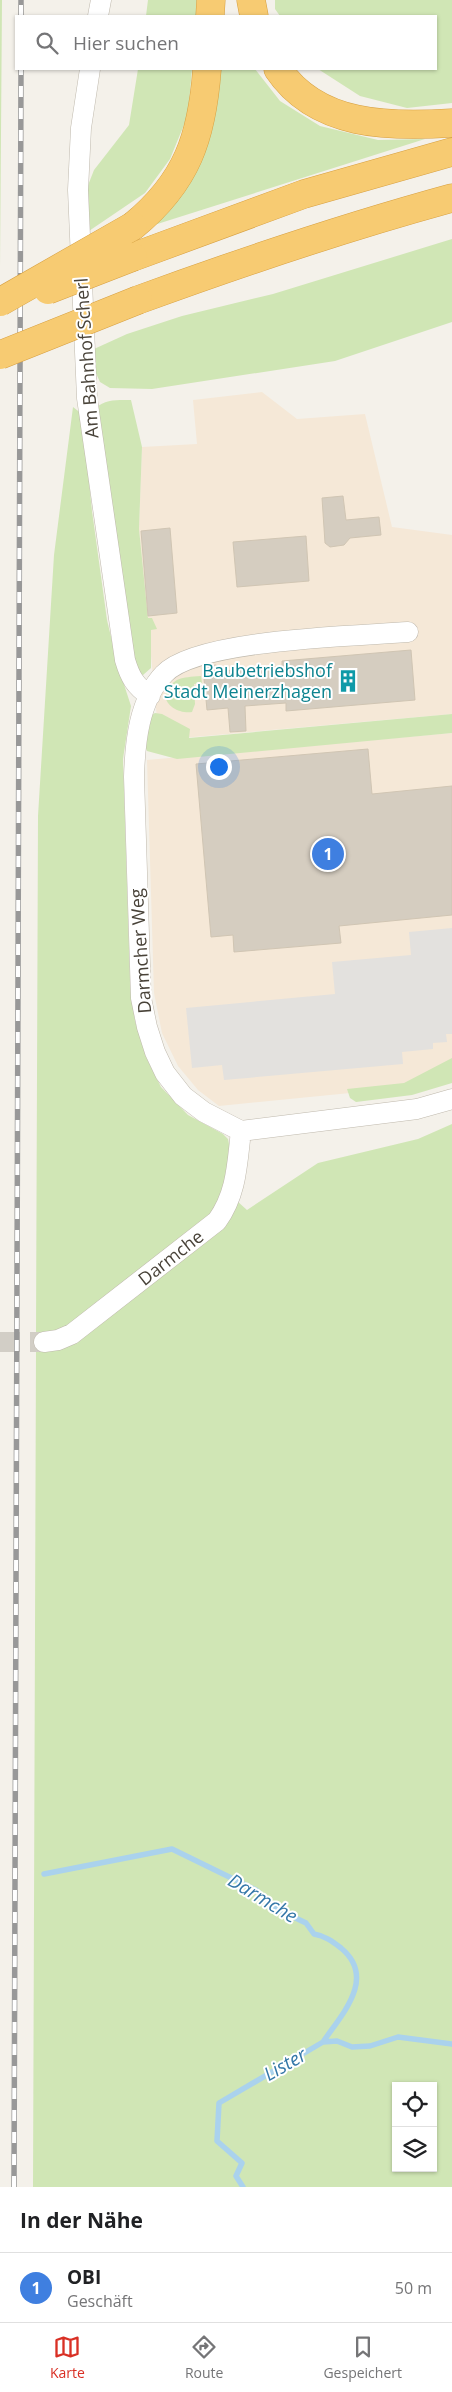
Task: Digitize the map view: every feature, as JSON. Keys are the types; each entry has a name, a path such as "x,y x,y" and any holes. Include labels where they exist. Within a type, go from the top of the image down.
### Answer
{"highway":[{"path":"210,15 212,0"},
{"path":"251,0 254,15"},
{"path":"0,302 133,226 162,199 177,179 190,154 200,127 206,70"},
{"path":"279,70 296,89 315,103 336,114 358,120 403,126 452,124"},
{"path":"0,309 133,257 304,194 452,152"},
{"path":"0,355 138,300 246,260 346,227 452,198"}],"street":[{"path":"98,15 101,0"},
{"name":"Am Bahnhof Scherl","path":"90,70 81,128 78,190 87,398 125,660 130,676 137,687 150,696"},
{"name":"Darmcher Weg","path":"241,1131 204,1112 183,1096 165,1073 154,1052 147,1027 139,970 134,777 135,746 139,724 150,696 166,672 203,654 232,647 408,632"},
{"path":"241,1131 417,1109 452,1099"},
{"name":"Darmche","path":"44,1342 58,1340 72,1334 217,1221 228,1205 235,1182 241,1131"}],"shaded area":[{"name":"Baubetriebshof Stadt Meinerzhagen","path":"262,392 297,419 365,414 392,527 452,535 452,714 159,740 139,529 142,447 197,444 193,400"},
{"path":"452,733 452,1071 421,1086 219,1106 198,1090 178,1066 162,1033 154,993 147,760"},
{"path":"452,928 452,1034 446,1034 447,1042 433,1043 433,1049 402,1052 403,1064 224,1080 222,1065 192,1068 186,1008 335,994 332,962 411,955 409,932"}],"green space":[{"path":"0,0 2,0 0,268"},
{"path":"148,0 197,0 196,15 146,15"},
{"path":"275,0 452,0 452,103 407,108 360,96 320,70 437,70 437,15 279,15 275,9"},
{"path":"138,70 192,70 188,115 170,159 145,193 86,233 85,193 94,170 129,125"},
{"path":"220,70 256,70 280,101 320,126 378,140 425,139 151,226 172,206 193,177 211,134 217,103"},
{"path":"452,239 452,322 335,361 152,389 110,388 100,382 94,369 94,349 127,334 182,316 273,294"},
{"path":"131,400 142,447 139,529 148,618 152,618 157,629 151,630 151,668 143,675 134,672 96,408 108,402"},
{"path":"73,407 82,414 92,511 107,620 118,666 131,706 123,759 130,980 135,1021 146,1057 161,1087 188,1115 223,1134 228,1139 230,1149 228,1182 211,1218 70,1328 36,1334 38,816 54,555"},
{"path":"201,676 202,683 194,684 195,704 192,712 179,711 168,703 165,695 175,681"},
{"path":"155,713 162,714 190,729 189,738 452,714 452,733 177,759 147,751 145,746 150,716"},
{"path":"452,1058 452,1083 412,1095 356,1102 350,1098 347,1089 404,1083"},
{"path":"452,1124 452,2187 33,2187 36,1350 63,1348 237,1201 247,1210 318,1163 418,1139"}],"building":[{"path":"343,496 346,520 379,517 381,535 350,538 344,545 330,547 325,543 322,498"},
{"path":"170,528 177,613 148,616 141,531"},
{"path":"306,536 309,581 237,587 233,542"},
{"name":"Baubetriebshof Stadt Meinerzhagen","path":"411,650 415,700 286,711 286,703 245,706 246,731 230,732 228,708 207,710 203,668 208,666 216,665 223,671 282,666 282,661"},
{"path":"368,749 372,794 452,786 452,915 339,926 341,943 234,952 233,935 211,937 196,764"}],"waterway":[{"name":"Darmche","path":"44,1874 172,1849 256,1890 277,1909 306,1923 314,1934 325,1937 335,1943 351,1960 356,1971 356,1984 353,1996 347,2008 323,2042"},
{"name":"Lister","path":"243,2187 236,2176 242,2163 217,2141 219,2103 323,2042 337,2041 352,2047 370,2046 398,2037 452,2044"}],"tunnel":[{"path":"0,1342 44,1342"}],"railway":[{"path":"21,0 21,15"},
{"path":"14,2187 21,70"}],"place":[{"name":"Baubetriebshof Stadt Meinerzhagen","path":"348,681"},
{"name":"OBI","path":"328,854"}]}
